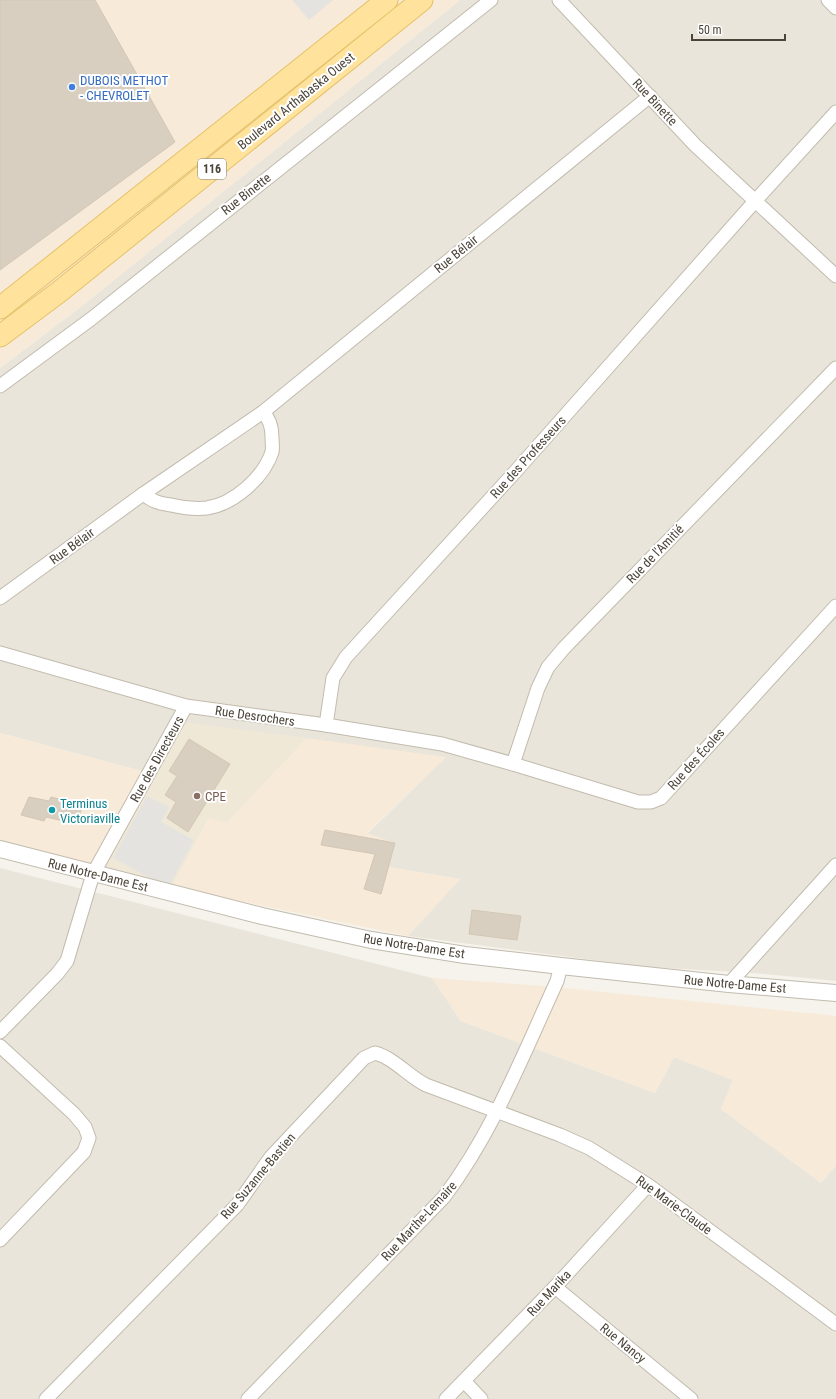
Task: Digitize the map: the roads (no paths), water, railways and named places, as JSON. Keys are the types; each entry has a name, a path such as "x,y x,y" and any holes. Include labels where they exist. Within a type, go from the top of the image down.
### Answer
{"main road":[{"name":"Boulevard Arthabaska Ouest","path":"0,308 387,0"},
{"name":"Boulevard Arthabaska Ouest","path":"0,336 65,287 422,0"}],"street":[{"name":"Rue Binette","path":"0,386 91,318 491,0"},
{"name":"Rue Binette","path":"559,0 695,145 756,200 836,276"},
{"path":"828,0 836,8"},
{"name":"Rue Bélair","path":"0,598 143,494 262,412 650,96"},
{"name":"Rue des Professeurs","path":"326,725 333,678 346,657 515,472 836,112"},
{"name":"Rue de l'Amitié","path":"513,764 538,688 548,667 564,648 836,368"},
{"path":"143,494 153,501 183,508 208,508 226,502 242,492 257,478 267,464 272,450 272,430 268,417 262,412"},
{"name":"Rue des Écoles","path":"513,764 638,802 651,802 661,798 836,606"},
{"name":"Rue Desrochers","path":"0,653 186,706 326,725 442,744 513,764"},
{"name":"Rue des Directeurs","path":"0,1032 57,974 66,961 93,874 186,706"},
{"name":"Rue Notre-Dame Est","path":"0,849 262,916 355,936 465,955 729,984 836,993"},
{"path":"729,984 836,865"},
{"name":"Rue Marthe-Lemaire","path":"248,1399 444,1198 457,1180 498,1112 557,981 561,966"},
{"path":"0,1046 74,1114 85,1127 89,1138 84,1152 0,1240"},
{"name":"Rue Suzanne-Bastien","path":"46,1399 237,1205 250,1188 260,1170 271,1157 364,1058 375,1053 385,1056 414,1079 426,1085 498,1112"},
{"name":"Rue Marie-Claude","path":"498,1112 560,1135 589,1148 648,1185 836,1324"},
{"name":"Rue Marika","path":"446,1399 555,1287 648,1185"},
{"name":"Rue Nancy","path":"555,1287 691,1399"},
{"path":"464,1381 481,1399"}],"place":[{"name":"DUBOIS METHOT - CHEVROLET","path":"72,87"},
{"name":"CPE","path":"197,796"},
{"name":"Terminus Victoriaville","path":"52,810"}]}
